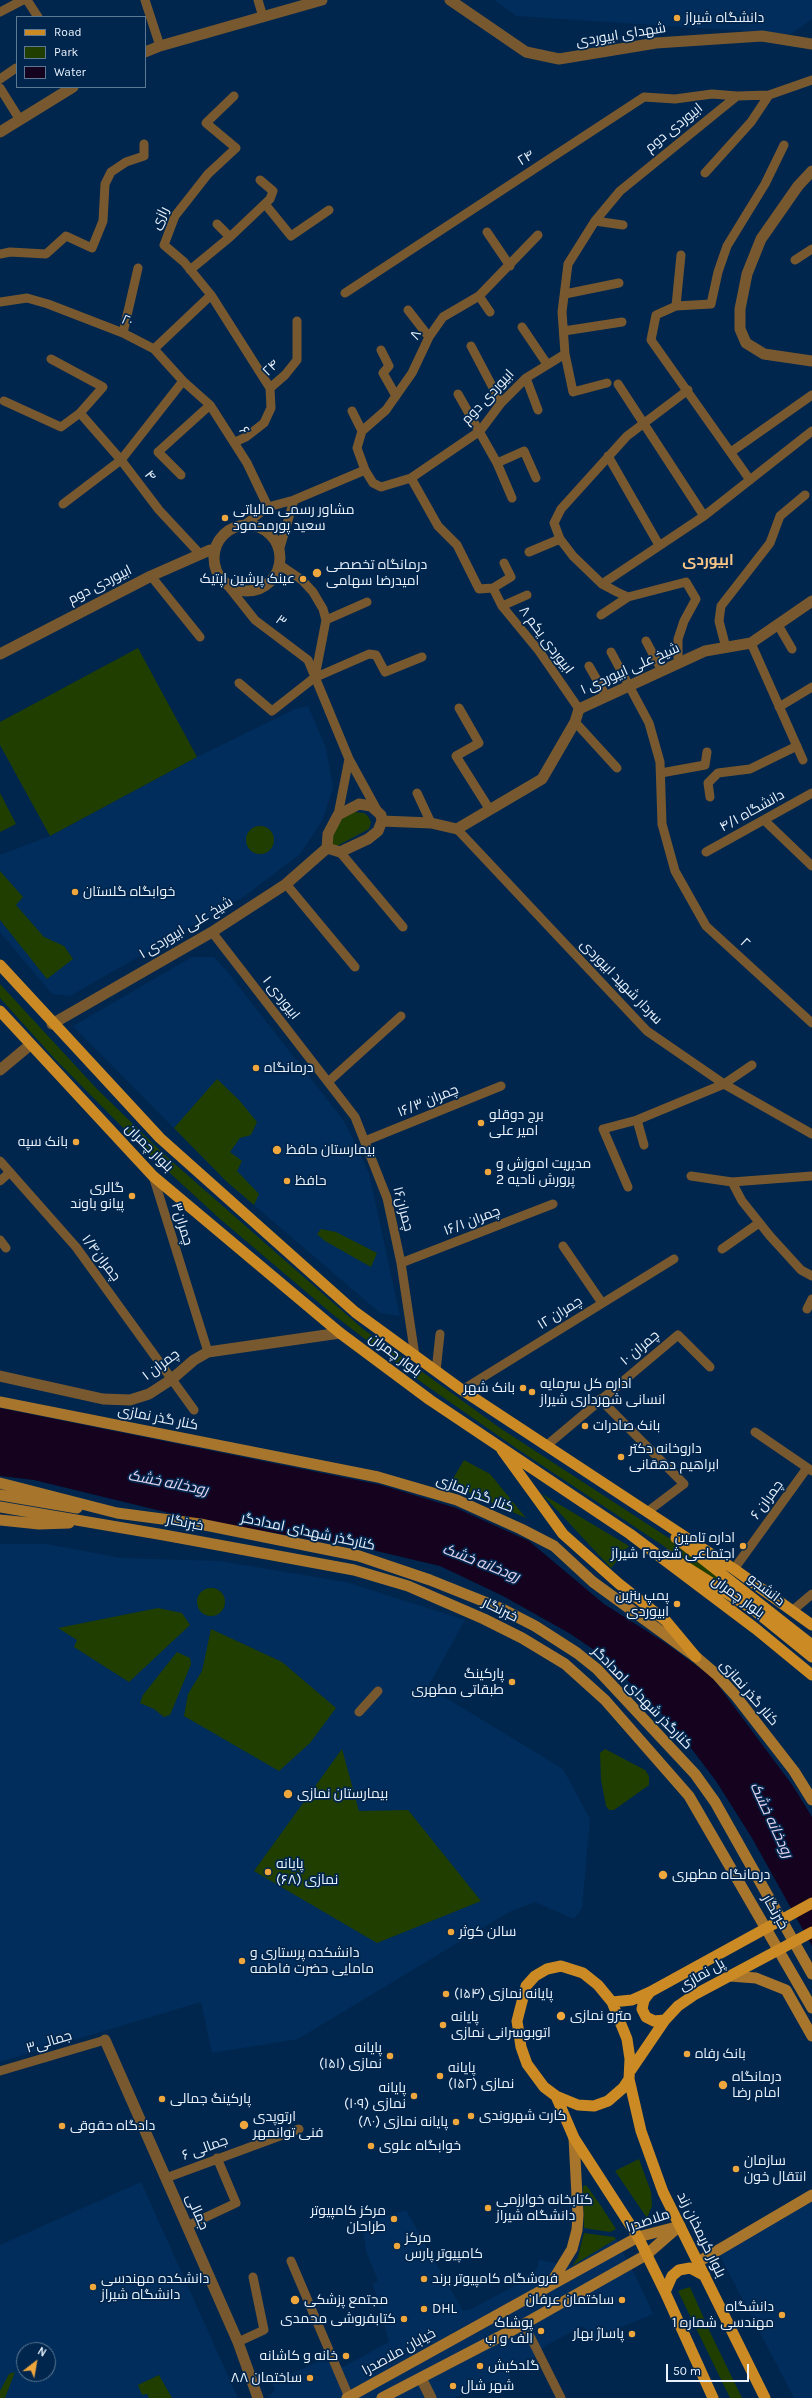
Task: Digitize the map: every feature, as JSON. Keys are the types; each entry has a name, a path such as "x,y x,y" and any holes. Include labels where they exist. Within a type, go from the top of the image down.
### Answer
{"main road":[{"name":"بلوار چمران","path":"0,965 52,1024 160,1138 355,1312 462,1390 734,1569 812,1625"},
{"name":"بلوار چمران","path":"0,1011 153,1176 340,1333 430,1400 497,1443 630,1534 756,1629 812,1675"},
{"name":"کنار گذر نمازی","path":"0,1402 378,1477 457,1500 521,1529 554,1546 593,1582 696,1657 734,1695 794,1771 812,1800"},
{"path":"497,1443 563,1534 618,1583 666,1621 696,1657"},
{"name":"کنارگذر شهدای امدادگر","path":"0,1483 117,1513 200,1524 359,1556 430,1580 500,1608 535,1626 577,1653 603,1675 695,1774 715,1802 812,1974"},
{"path":"0,1495 117,1513"},
{"name":"خبرنگار","path":"0,1507 354,1570 408,1586 484,1619 522,1638 566,1664 605,1700 689,1796 812,2008"},
{"name":"دانشجو","path":"647,1512 697,1557 812,1645"},
{"path":"0,1520 39,1524 91,1522"},
{"name":"دانشجو","path":"630,1534 696,1572 754,1610 812,1657"},
{"name":"پل نمازی","path":"612,2002 632,2000 692,1972 757,1933 812,1903"},
{"name":"پل نمازی","path":"630,2075 665,2020 694,1995 812,1932"},
{"path":"561,1966 583,1972 598,1985 612,2002 627,2039 630,2075 623,2088 608,2101 594,2106 578,2105 556,2096 534,2076 521,2047 517,2021 526,1986 534,1976 547,1969 561,1966"},
{"path":"730,1976 756,1978 786,1990 812,2036"},
{"path":"650,1992 644,2000 642,2009 646,2017 654,2021 665,2020"},
{"name":"بلوار کریمخان زند","path":"630,2075 641,2131 663,2192 765,2398"},
{"path":"556,2096 574,2138 638,2238 666,2292 713,2398"},
{"path":"549,2288 569,2256 577,2230 578,2215 574,2138"},
{"path":"698,2262 812,2196"},
{"name":"ملاصدرا","path":"549,2288 638,2238 680,2226"},
{"name":"ملاصدرا","path":"524,2324 646,2255 680,2226"},
{"path":"666,2292 672,2276 679,2270 690,2268 705,2276"},
{"name":"خیابان ملاصدرا","path":"348,2398 549,2288"},
{"path":"382,2398 524,2324"}],"street":[{"path":"0,12 23,0"},
{"path":"27,0 37,16"},
{"path":"145,0 160,46"},
{"path":"258,0 263,17"},
{"path":"146,52 160,46 322,0"},
{"name":"شهدای ابیوردی","path":"450,0 526,52 559,59 656,43 754,36 812,44"},
{"path":"0,79 16,68"},
{"path":"737,96 769,94 812,80"},
{"path":"0,88 20,120"},
{"path":"0,132 71,88"},
{"name":"۲۴","path":"345,292 644,97 675,98 712,94 737,96"},
{"path":"705,173 751,122 769,94"},
{"name":"رازی","path":"234,96 206,123 236,148 208,174 175,216 164,245 190,270 211,296 270,388"},
{"name":"ابیوردی دوم","path":"365,470 373,483 380,487 411,478 480,431 501,403 526,378 564,354 562,312 568,264 594,221 620,191 737,96"},
{"path":"0,254 10,252 46,254 66,236 92,248 103,221 105,184 111,172 126,162 144,156 144,144"},
{"path":"750,480 688,390 651,340 656,315 676,306 712,304 718,272 727,246 765,184 784,145"},
{"path":"812,171 798,186 761,239 747,274 740,309 740,329 746,343 764,354 812,361"},
{"path":"190,270 230,237 270,199 273,191 260,180"},
{"path":"265,204 291,236 329,210"},
{"path":"594,221 624,225"},
{"path":"217,224 230,237"},
{"path":"487,232 510,266"},
{"name":"۸","path":"362,431 386,410 396,396 412,373 429,337 443,317 479,296 510,266 538,235"},
{"path":"795,260 812,249"},
{"path":"676,306 681,255"},
{"path":"123,333 138,268"},
{"path":"565,294 619,283"},
{"path":"154,349 211,296"},
{"path":"479,296 490,312"},
{"name":"۲۰","path":"0,302 27,298 48,304 123,333 154,349 183,381"},
{"path":"408,310 429,337"},
{"name":"۲۴","path":"235,442 246,437 264,423 271,408 270,388 285,375 297,360 297,321"},
{"path":"564,331 622,322"},
{"path":"522,327 547,364"},
{"path":"471,346 501,403"},
{"path":"381,350 389,366 383,373 396,396"},
{"path":"564,354 573,392 607,383"},
{"path":"4,401 61,427 80,413 103,387 51,359"},
{"path":"526,378 538,410"},
{"path":"63,504 120,460 183,381"},
{"name":"۶","path":"183,381 210,405 235,442 268,507"},
{"path":"618,384 704,516"},
{"path":"628,597 602,584 586,571 560,539 554,523 561,509 608,456 643,422 688,390"},
{"path":"458,394 497,463 512,498"},
{"path":"731,452 812,395"},
{"path":"181,475 158,452 210,405"},
{"path":"244,525 266,531 277,543 280,565 274,578 263,588 242,591 228,586 215,569 208,551 226,532 244,525 268,507 294,500 365,470 357,448 362,431 352,411"},
{"name":"۴","path":"80,413 120,460 159,510 208,551"},
{"path":"602,584 704,516 812,431"},
{"path":"497,463 524,451 536,478"},
{"path":"608,456 659,545"},
{"path":"411,478 438,526 457,545 479,589 493,588 510,577 504,563"},
{"path":"726,648 718,621 721,606 770,543 780,516 805,495"},
{"path":"279,551 294,500"},
{"path":"529,552 560,539"},
{"name":"ابیوردی دوم","path":"0,654 151,576 208,551"},
{"path":"280,565 302,580 314,592 326,620 314,678"},
{"path":"151,576 200,637"},
{"path":"601,615 628,597 686,582 696,599 684,621 678,639 678,664"},
{"name":"۳","path":"228,586 255,620 308,660 314,678 349,759 377,810"},
{"name":"۸ ابیوردی یکم","path":"493,588 502,606 543,648 579,709"},
{"path":"502,606 527,595"},
{"name":"شیخ علی ابیوردی ۱","path":"457,829 542,779 575,722 579,709 705,651 751,643 812,601"},
{"path":"326,620 367,602"},
{"path":"778,625 792,649"},
{"path":"646,641 662,671"},
{"path":"751,643 803,760"},
{"name":"۲","path":"611,652 649,723 660,762 662,824 675,871 706,926 812,1023"},
{"path":"239,683 272,711 314,678 369,654 376,655 385,672 422,657"},
{"path":"589,666 606,696"},
{"path":"779,707 812,687"},
{"path":"458,708 479,743 456,756 490,810"},
{"path":"575,722 616,768"},
{"path":"710,798 708,784 718,773 750,769 797,746"},
{"path":"660,774 705,766 707,752"},
{"path":"349,759 338,815 328,834 328,848 340,852 403,927"},
{"path":"417,793 431,824"},
{"name":"۴/۱ دانشگاه","path":"706,852 812,793"},
{"path":"338,815 359,804 377,810 382,821 378,831 368,839 340,852"},
{"path":"764,820 812,866"},
{"path":"382,821 431,824 457,829"},
{"name":"سردار شهید ابیوردی","path":"457,829 647,1031 724,1084 812,1134"},
{"name":"شیخ علی ابیوردی ۱","path":"52,1024 212,932 286,884 328,848"},
{"path":"286,884 355,967"},
{"name":"۱ ابیوردی","path":"212,932 328,1082"},
{"path":"328,1082 401,1016"},
{"path":"0,1070 30,1045"},
{"path":"628,1187 603,1129 637,1120 724,1084 752,1065"},
{"name":"چمران۱۶","path":"328,1082 354,1117 387,1198 402,1263 415,1356"},
{"name":"۱۶/۳ چمران","path":"365,1141 501,1086"},
{"path":"637,1120 644,1145"},
{"name":"چمران۱/۴","path":"0,1161 76,1247 194,1410"},
{"path":"0,1181 10,1172"},
{"name":"چمران۳","path":"153,1176 208,1352"},
{"path":"691,1176 732,1182 812,1176"},
{"path":"732,1182 742,1201 759,1223 801,1270 812,1276"},
{"name":"۱۶/۱ چمران","path":"402,1263 554,1204"},
{"path":"722,1250 759,1223"},
{"path":"563,1246 602,1303"},
{"name":"۱۲ چمران","path":"462,1390 674,1259"},
{"path":"806,1309 812,1299"},
{"name":"چمران ۱","path":"0,1376 103,1398 130,1400 149,1394 172,1379 194,1360 208,1352 340,1333"},
{"path":"436,1371 440,1334"},
{"name":"۱۰ چمران","path":"546,1446 678,1334 710,1367"},
{"path":"600,1399 684,1484 647,1512"},
{"path":"755,1432 810,1469"},
{"name":"۶ چمران","path":"734,1569 810,1469"},
{"path":"792,1611 812,1594"},
{"path":"359,1712 378,1691"},
{"name":"جمالی۳","path":"0,2071 105,2040"},
{"name":"جمالی","path":"105,2040 238,2342 258,2398"},
{"name":"۶ جمالی","path":"166,2178 298,2129"},
{"path":"187,2226 236,2203 217,2158"},
{"path":"291,2260 348,2398"},
{"path":"238,2342 264,2330 253,2277"},
{"path":"524,2324 561,2398"},
{"path":"421,2378 431,2398"}],"shaded area":[{"name":"دانشگاه شیراز","path":"494,0 812,0 812,19 791,34 516,16"},
{"path":"308,706 326,748 333,788 322,821 300,854 245,896 70,996 52,994 0,932 0,855 50,836 197,757 295,709"},
{"name":"بیمارستان حافظ","path":"192,957 214,957 226,970 344,1121 369,1173 400,1316 380,1313 227,1182 73,1026"},
{"name":"بیمارستان نمازی","path":"0,1544 47,1544 121,1558 220,1561 346,1582 465,1620 428,1687 563,1769 590,1819 582,1908 574,1919 535,1902 509,1912 298,2039 212,2053 201,2002 0,2062"},
{"name":"دانشکده مهندسی دانشگاه شیراز","path":"141,2182 238,2398 0,2398 0,2245"},
{"name":"دانشگاه مهندسی شماره 1","path":"812,2202 812,2398 794,2398 719,2254"},
{"path":"406,2210 463,2311 471,2309 522,2282 521,2279 537,2269 539,2260 572,2266 616,2239 653,2314 592,2340 584,2327 581,2327 545,2346 534,2357 507,2370 513,2382 499,2388 494,2380 454,2398 267,2398 275,2390 272,2383 322,2360 343,2367 389,2342 373,2284 378,2281 366,2251 362,2223"}],"green space":[{"path":"138,648 197,757 50,836 0,745 0,722"},
{"path":"0,793 16,824 0,832"},
{"path":"354,812 364,813 368,816 371,822 369,829 337,846 333,846 331,842 337,825 343,818"},
{"path":"260,826 270,830 274,840 270,850 260,854 250,850 246,840 250,830"},
{"path":"0,871 23,897 16,905 44,937 64,946 73,959 47,979 0,920"},
{"path":"0,984 97,1089 168,1158 363,1329 500,1428 678,1544 745,1600 516,1448 424,1384 331,1313 220,1219 148,1153 54,1058 0,998"},
{"path":"217,1079 239,1100 257,1122 251,1135 240,1138 230,1152 242,1161 237,1171 259,1194 254,1205 227,1182 174,1128"},
{"path":"321,1229 336,1232 377,1253 371,1267 325,1241 317,1234"},
{"path":"464,1460 490,1474 526,1518 450,1484"},
{"path":"542,1494 629,1546 611,1568"},
{"path":"211,1588 221,1592 225,1602 221,1612 211,1616 201,1612 197,1602 201,1592"},
{"path":"158,1608 182,1613 190,1625 129,1682 74,1647 77,1640 58,1628"},
{"path":"211,1629 282,1662 336,1708 310,1743 279,1771 184,1716 188,1694 202,1671"},
{"path":"177,1652 190,1658 191,1664 170,1715 164,1717 154,1709 140,1703 143,1695"},
{"path":"342,1749 359,1811 408,1810 481,1901 377,1943 254,1871"},
{"path":"605,1749 645,1770 649,1776 649,1785 614,1810 609,1810 606,1806 601,1780 600,1753"},
{"path":"639,2159 651,2192 652,2206 647,2218 615,2171"},
{"path":"586,2185 616,2229 610,2232 584,2228 583,2186"},
{"path":"584,2233 614,2237 616,2239 572,2266 578,2257"},
{"path":"690,2287 742,2398 730,2398 678,2291"},
{"path":"15,2372 5,2398 0,2398 0,2391 9,2374"},
{"path":"159,2375 172,2398 149,2398 147,2394 142,2395 138,2385"}],"water":[{"name":"رودخانه خشک","path":"0,1408 381,1485 456,1508 529,1541 604,1604 667,1644 712,1677 793,1786 812,1817 812,1946 752,1838 716,1781 675,1727 603,1656 569,1633 503,1596 440,1566 368,1549 194,1519 34,1480 0,1476"}],"place":[{"name":"دانشگاه شیراز","path":"677,18"},
{"name":"مشاور رسمی مالیاتی سعید پورمحمود","path":"225,518"},
{"name":"درمانگاه تخصصی امیدرضا سهامی","path":"317,573"},
{"name":"عینک پرشین اپتیک","path":"303,579"},
{"name":"خوابگاه گلستان","path":"75,892"},
{"name":"درمانگاه","path":"256,1068"},
{"name":"برج دوقلو امیر علی","path":"481,1123"},
{"name":"بانک سپه","path":"76,1142"},
{"name":"بیمارستان حافظ","path":"277,1150"},
{"name":"مدیریت اموزش و پرورش ناحیه 2","path":"488,1172"},
{"name":"حافظ","path":"287,1181"},
{"name":"گالری پیانو باوند","path":"132,1196"},
{"name":"بانک شهر","path":"523,1388"},
{"name":"اداره کل سرمایه انسانی شهرداری شیراز","path":"532,1392"},
{"name":"بانک صادرات","path":"585,1426"},
{"name":"داروخانه دکتر ابراهیم دهقانی","path":"621,1457"},
{"name":"اداره تامین اجتماعی شعبه۲ شیراز","path":"743,1546"},
{"name":"پمپ بنزین ابیوردی","path":"677,1604"},
{"name":"پارکینگ طبقاتی مطهری","path":"512,1682"},
{"name":"بیمارستان نمازی","path":"288,1794"},
{"name":"پایانه نمازی (۶۸)","path":"268,1872"},
{"name":"درمانگاه مطهری","path":"663,1875"},
{"name":"سالن کوثر","path":"451,1932"},
{"name":"دانشکده پرستاری و مامایی حضرت فاطمه","path":"242,1961"},
{"name":"پایانه نمازی (۱۵۴)","path":"446,1994"},
{"name":"مترو نمازی","path":"561,2016"},
{"name":"پایانه اتوبوسرانی نمازی","path":"443,2025"},
{"name":"بانک رفاه","path":"687,2054"},
{"name":"پایانه نمازی (۱۵۱)","path":"390,2056"},
{"name":"پایانه نمازی (۱۵۲)","path":"440,2076"},
{"name":"درمانگاه امام رضا","path":"723,2085"},
{"name":"پایانه نمازی (۱۰۹)","path":"414,2096"},
{"name":"پارکینگ جمالی","path":"162,2099"},
{"name":"کارت شهروندی","path":"471,2116"},
{"name":"پایانه نمازی (۸۰)","path":"456,2122"},
{"name":"ارتوپدی فنی توانمهر","path":"244,2125"},
{"name":"دادگاه حقوقی","path":"62,2126"},
{"name":"خوابگاه علوی","path":"371,2146"},
{"name":"سازمان انتقال خون","path":"736,2169"},
{"name":"کتابخانه خوارزمی دانشگاه شیراز","path":"488,2208"},
{"name":"مرکز کامپیوتر طراحان","path":"394,2219"},
{"name":"مرکز کامپیوتر پارس","path":"397,2246"},
{"name":"فروشگاه کامپیوتر برند","path":"424,2279"},
{"name":"دانشکده مهندسی دانشگاه شیراز","path":"93,2287"},
{"name":"مجتمع پزشکی","path":"295,2300"},
{"name":"ساختمان عرفان","path":"622,2300"},
{"name":"DHL","path":"424,2309"},
{"name":"دانشگاه مهندسی شماره 1","path":"782,2315"},
{"name":"کتابفروشی محمدی","path":"404,2319"},
{"name":"پوشاک الف و ب","path":"541,2331"},
{"name":"پاساژ بهار","path":"632,2334"},
{"name":"خانه و کاشانه","path":"346,2356"},
{"name":"گلدکیش","path":"480,2366"},
{"name":"ساختمان ۸۸","path":"310,2378"},
{"name":"شهر شال","path":"453,2386"}],"district":[{"name":"ابیوردی","path":"708,561"}]}
